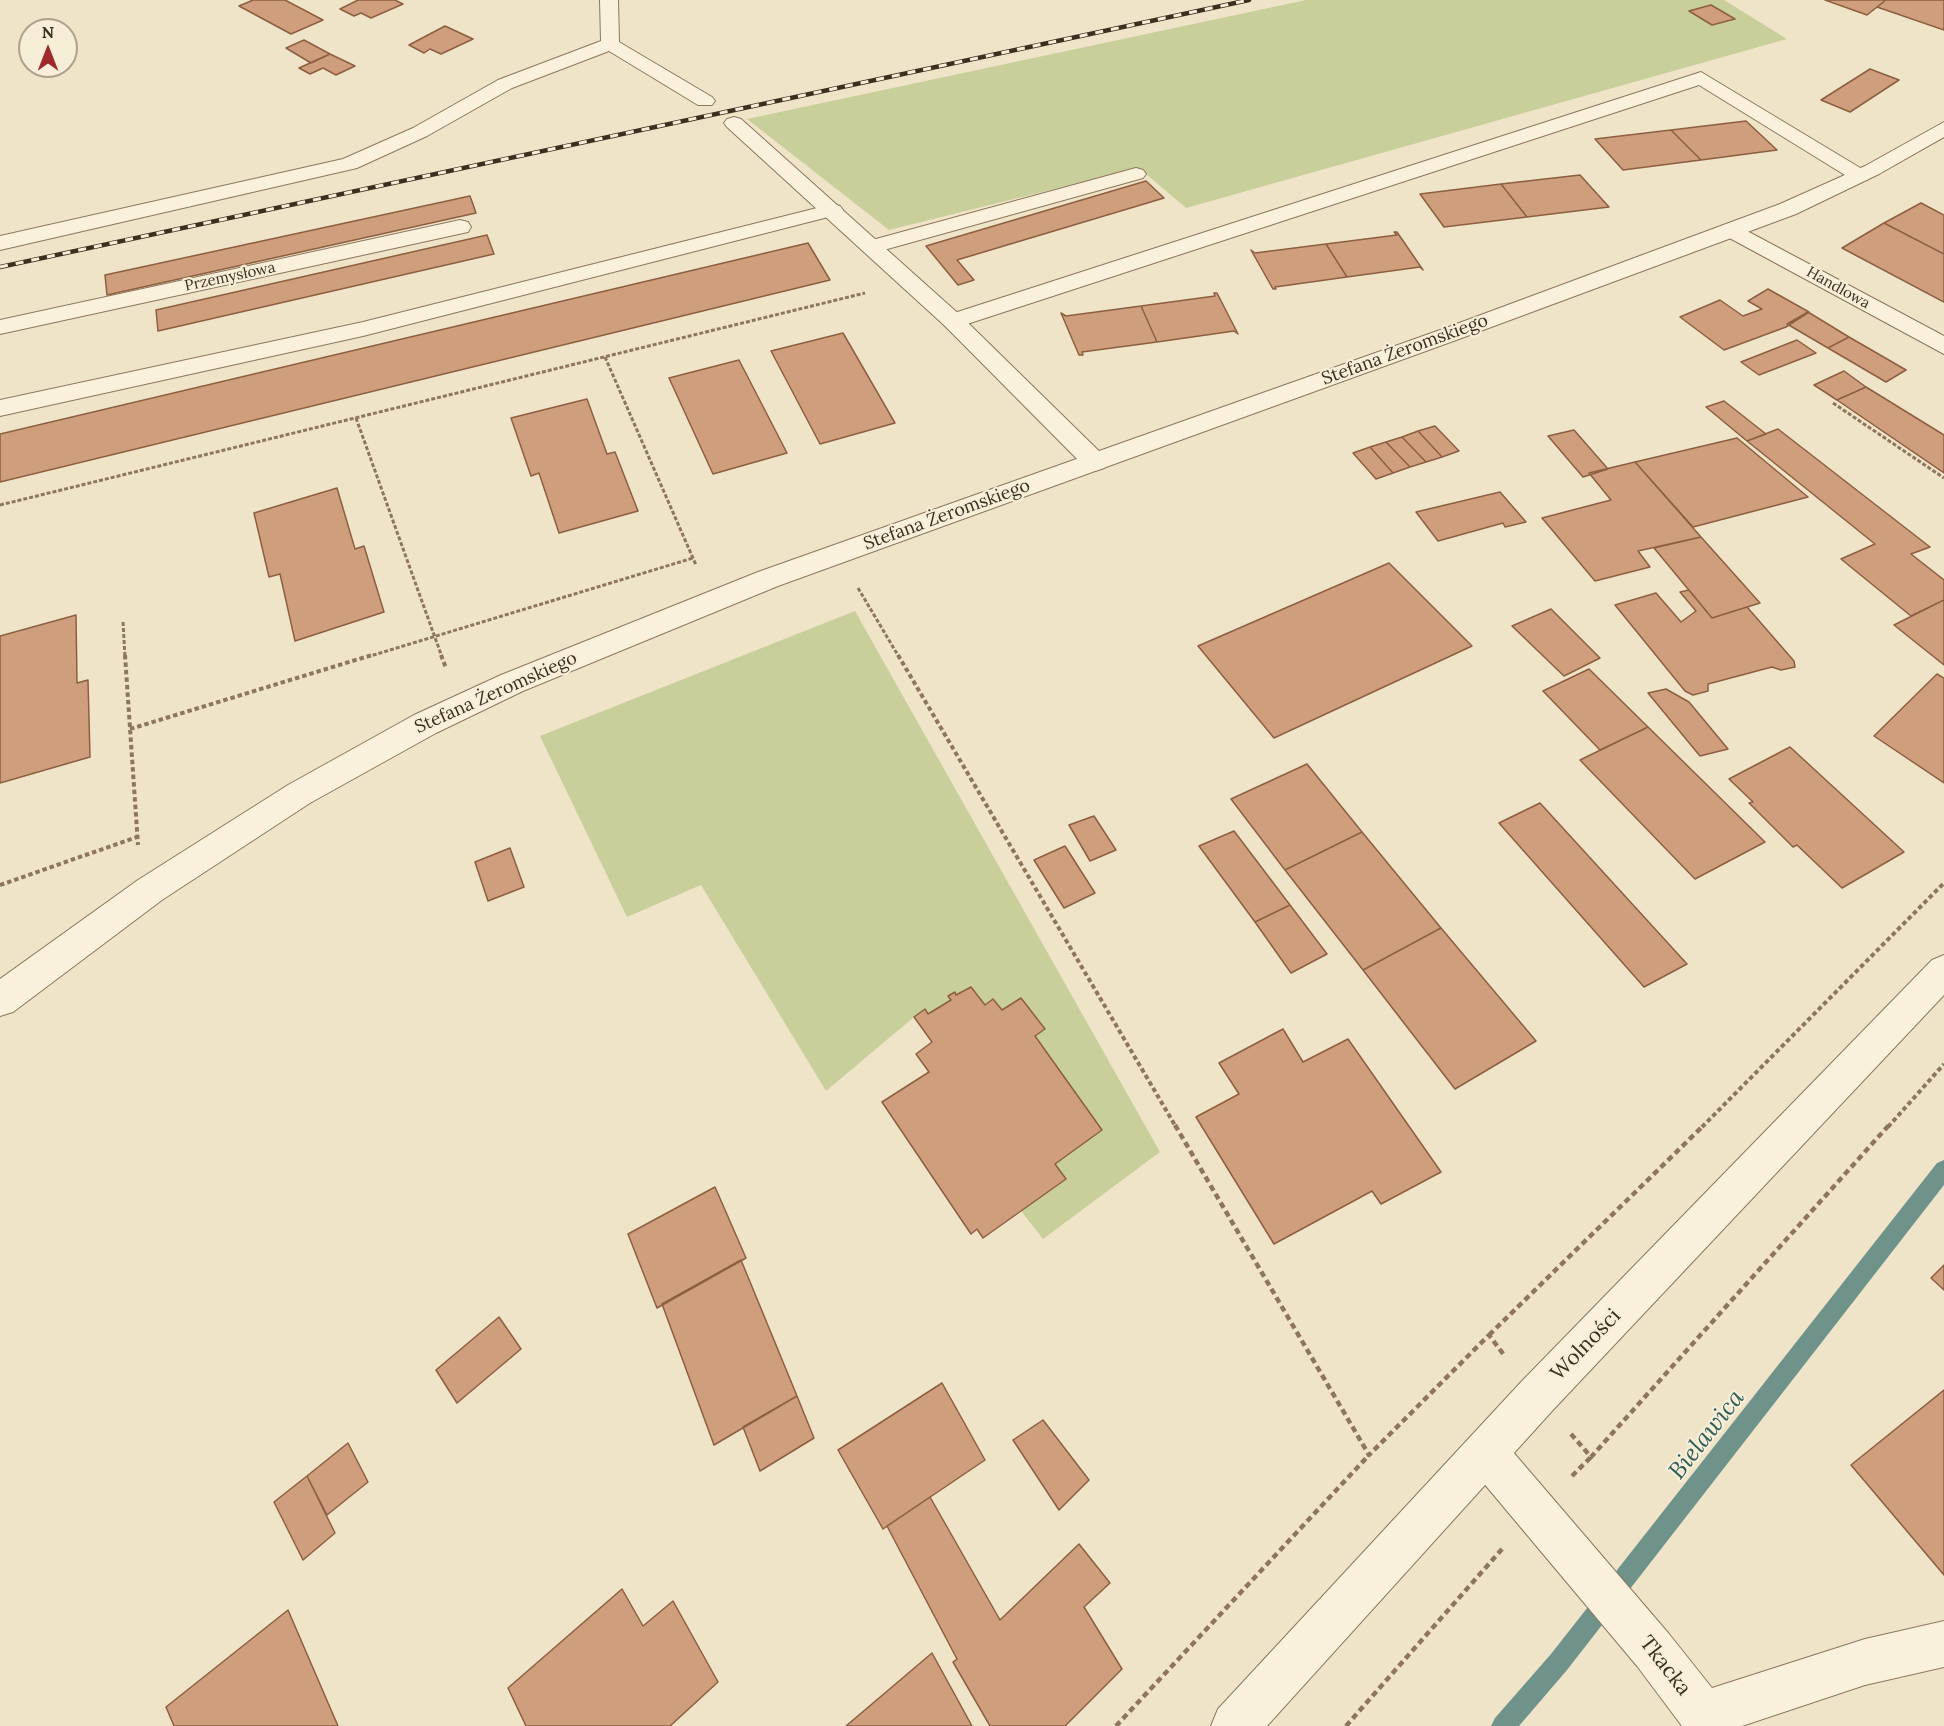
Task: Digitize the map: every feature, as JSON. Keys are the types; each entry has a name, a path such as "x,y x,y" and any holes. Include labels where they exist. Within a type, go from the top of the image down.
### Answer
{"street":[{"path":"609,0 610,44"},
{"path":"610,44 705,101"},
{"path":"0,243 350,164 420,132 505,84 610,44"},
{"path":"734,123 833,210 953,321 1095,462"},
{"name":"Stefana Żeromskiego","path":"0,1000 72,945 207,853 345,766 424,724 552,666 768,579 1732,230 1860,176 1944,128"},
{"name":"Przemysłowa","path":"0,327 460,226"},
{"name":"Handlowa","path":"1732,230 1944,346"},
{"name":"Wolności","path":"1235,1726 1538,1396 1944,971"},
{"name":"Tkacka","path":"1486,1453 1653,1650 1697,1720 1865,1662 1944,1644"}],"lane":[{"path":"953,321 1701,78 1860,176"},
{"path":"873,247 1136,174"},
{"path":"0,408 363,329 833,210"}],"path":[{"path":"0,505 910,282"},
{"path":"605,357 700,574"},
{"path":"1833,403 1944,478"},
{"path":"356,418 448,675"},
{"path":"130,729 433,634 693,558"},
{"path":"852,577 1369,1455"},
{"path":"123,622 139,854"},
{"path":"0,885 137,837"},
{"path":"1116,1726 1369,1455 1722,1108 1944,883"},
{"path":"1346,1726 1536,1512 1592,1457 1944,1064"},
{"path":"1489,1335 1538,1396 1592,1457"}],"green space":[{"path":"1306,0 1724,0 1787,39 1186,208 1139,168 889,230 747,119"},
{"path":"855,611 1160,1152 1043,1239 1021,1211 1066,1179 1055,1164 1102,1130 1035,1036 1045,1029 1002,1010 993,1000 985,1005 971,987 956,995 954,992 948,996 951,1000 928,1014 925,1010 914,1017 826,1091 701,885 627,917 540,736"}],"building":[{"path":"253,0 285,0 323,20 291,34 239,6"},
{"path":"358,0 395,0 403,4 371,18 361,13 354,16 340,9"},
{"path":"1825,0 1886,0 1867,15"},
{"path":"1886,0 1944,0 1944,30 1877,7"},
{"path":"1711,5 1735,19 1712,25 1689,11"},
{"path":"445,26 473,39 441,54 430,49 424,53 409,45"},
{"path":"304,40 330,54 311,63 286,48"},
{"path":"330,54 355,66 336,75 323,68 310,74 299,68"},
{"path":"1870,69 1899,80 1850,112 1821,100"},
{"path":"1746,121 1777,150 1701,160 1671,130"},
{"path":"1671,130 1701,160 1623,170 1595,139"},
{"path":"1580,175 1609,207 1527,217 1501,184"},
{"path":"1146,181 1164,198 957,260 974,280 958,285 926,246"},
{"path":"1501,184 1527,217 1444,227 1420,194"},
{"path":"470,196 476,213 107,295 105,275"},
{"path":"1921,203 1944,215 1944,254 1884,223"},
{"path":"1884,223 1944,254 1944,302 1842,248"},
{"path":"1394,232 1397,232 1423,270 1420,267 1347,277 1326,244 1397,235"},
{"path":"487,235 494,254 158,331 156,310"},
{"path":"808,243 830,280 0,482 0,434"},
{"path":"1326,244 1347,277 1275,287 1276,289 1273,289 1251,250 1255,253"},
{"path":"1768,289 1809,312 1786,327 1724,350 1680,317 1720,300 1743,316 1762,309 1748,301"},
{"path":"1214,293 1217,293 1238,334 1234,331 1157,342 1141,306 1215,296"},
{"path":"1141,306 1157,342 1082,352 1083,355 1079,355 1061,313 1066,316"},
{"path":"1808,312 1849,337 1828,348 1787,324"},
{"path":"843,333 895,423 820,444 771,351"},
{"path":"1849,337 1906,370 1886,382 1828,348"},
{"path":"1797,340 1816,353 1759,375 1741,362"},
{"path":"739,360 787,453 713,474 669,378"},
{"path":"1844,371 1866,387 1837,400 1814,385"},
{"path":"1866,387 1944,435 1944,473 1837,400"},
{"path":"587,399 607,454 615,452 638,511 559,533 539,473 531,476 511,418"},
{"path":"1724,401 1766,434 1747,441 1706,407"},
{"path":"1435,426 1459,451 1442,457 1418,431"},
{"path":"1778,429 1930,547 1911,554 1944,580 1944,600 1911,616 1841,559 1875,544 1747,441"},
{"path":"1574,430 1608,469 1583,477 1548,436"},
{"path":"1418,431 1442,457 1426,462 1402,437"},
{"path":"1402,437 1426,462 1410,467 1386,442"},
{"path":"1737,438 1808,497 1693,527 1635,462"},
{"path":"1386,442 1410,467 1393,473 1370,447"},
{"path":"1370,447 1393,473 1376,479 1353,453"},
{"path":"1635,462 1701,537 1638,551 1650,567 1595,581 1542,518 1611,500 1589,473"},
{"path":"337,488 355,549 364,546 384,612 295,641 280,574 269,577 254,513"},
{"path":"1500,492 1526,522 1505,527 1503,523 1438,541 1416,512"},
{"path":"1701,537 1760,603 1712,618 1654,548"},
{"path":"1389,563 1472,646 1274,738 1198,646"},
{"path":"1689,590 1712,618 1747,607 1794,661 1795,667 1781,670 1772,667 1708,684 1708,691 1693,695 1685,691 1615,605 1656,593 1681,622 1696,611 1680,592"},
{"path":"1944,600 1944,665 1894,625"},
{"path":"1551,609 1600,658 1564,676 1512,626"},
{"path":"76,615 77,683 88,680 90,757 0,783 0,636"},
{"path":"1589,669 1648,727 1600,750 1543,691"},
{"path":"1937,674 1944,678 1944,783 1874,736"},
{"path":"1666,689 1689,702 1728,749 1700,756 1648,693"},
{"path":"1648,727 1765,842 1695,879 1580,760"},
{"path":"1790,747 1904,852 1842,888 1797,845 1793,847 1749,803 1753,802 1729,779"},
{"path":"1307,764 1362,832 1285,870 1231,799"},
{"path":"1540,803 1687,964 1644,987 1499,823"},
{"path":"1094,816 1116,850 1090,861 1069,825"},
{"path":"1234,831 1290,905 1255,922 1199,846"},
{"path":"1362,832 1441,928 1363,970 1285,870"},
{"path":"1065,846 1095,893 1064,908 1034,860"},
{"path":"510,848 524,887 488,901 475,862"},
{"path":"1290,905 1327,954 1291,973 1255,922"},
{"path":"1441,928 1536,1041 1455,1089 1363,970"},
{"path":"971,987 985,1005 993,999 1002,1010 1021,998 1045,1029 1035,1036 1102,1130 1055,1164 1066,1179 983,1238 977,1229 971,1234 882,1102 929,1072 916,1054 932,1042 914,1017 925,1009 928,1014 951,1000 948,996 955,992 956,995"},
{"path":"1283,1029 1303,1062 1348,1039 1441,1172 1381,1204 1372,1191 1274,1244 1196,1117 1239,1094 1219,1063"},
{"path":"715,1187 746,1258 657,1308 628,1234"},
{"path":"741,1260 797,1396 714,1445 662,1304"},
{"path":"1944,1265 1944,1290 1931,1278"},
{"path":"499,1317 521,1349 457,1403 436,1370"},
{"path":"942,1383 985,1460 883,1529 838,1450"},
{"path":"1944,1390 1944,1575 1851,1465"},
{"path":"797,1396 814,1438 760,1471 743,1427"},
{"path":"1043,1420 1089,1480 1059,1510 1013,1440"},
{"path":"348,1443 368,1482 327,1515 307,1476"},
{"path":"307,1476 335,1533 303,1560 274,1502"},
{"path":"930,1497 1000,1620 1079,1544 1110,1583 1084,1607 1122,1669 1065,1726 990,1726 953,1662 957,1659 887,1526"},
{"path":"622,1589 643,1626 673,1601 718,1682 670,1726 526,1726 508,1688"},
{"path":"288,1610 338,1726 174,1726 166,1707"},
{"path":"932,1653 972,1726 846,1726"}],"waterway":[{"name":"Bielawica","path":"1503,1726 1559,1662 1944,1170"}],"railway":[{"path":"0,267 1249,0"}]}
